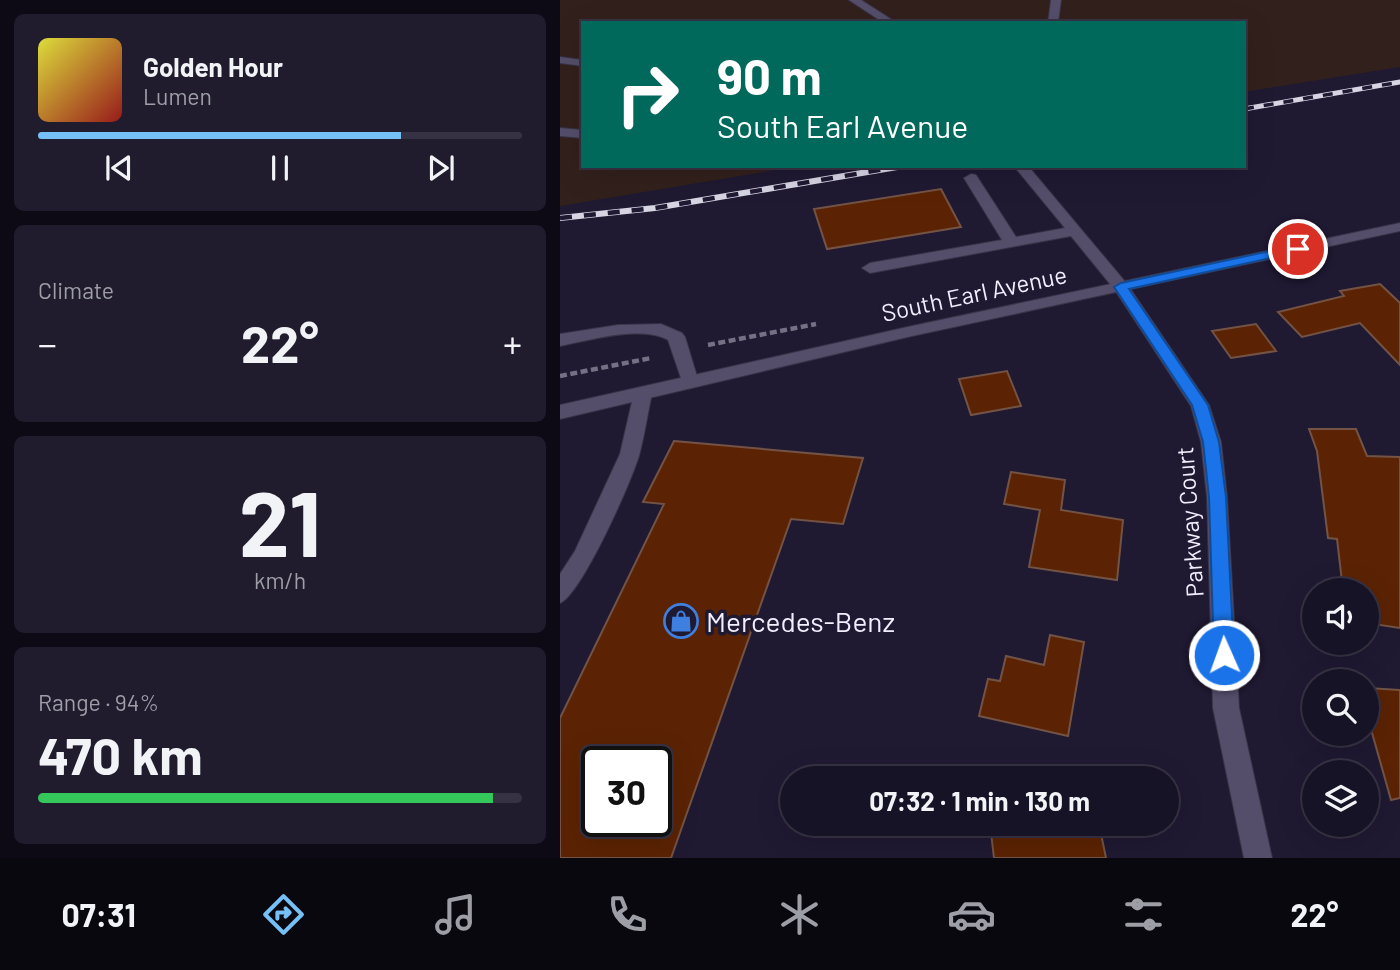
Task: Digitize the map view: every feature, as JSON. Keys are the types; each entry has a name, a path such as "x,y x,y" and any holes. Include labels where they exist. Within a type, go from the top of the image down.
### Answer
{"street":[{"path":"854,0 889,21"},
{"path":"1054,21 1056,0"},
{"path":"560,60 581,63"},
{"path":"560,132 581,134"},
{"name":"Parkway Court","path":"1023,168 1121,287 1200,405 1211,442 1217,497 1226,708 1258,858"},
{"path":"971,178 1012,243"},
{"name":"South Earl Avenue","path":"560,412 912,331 1400,227"},
{"path":"870,268 1074,231"},
{"path":"560,340 618,330 661,329 676,337 690,383"},
{"path":"560,593 584,556 630,454 643,393"}],"shaded area":[{"path":"560,0 1400,0 1400,67 1246,92 1246,21 581,21 581,168 788,168 560,206"}],"building":[{"path":"941,189 961,227 827,249 814,209"},
{"path":"1380,284 1400,303 1400,365 1360,323 1302,337 1278,312 1344,296 1340,291"},
{"path":"1256,324 1276,351 1231,358 1212,331"},
{"path":"1007,371 1021,406 971,415 959,379"},
{"path":"1309,429 1356,429 1367,456 1400,457 1400,628 1379,625 1379,578 1342,578 1337,539 1328,538 1317,451"},
{"name":"Mercedes-Benz","path":"674,441 863,458 843,524 791,519 671,858 560,858 560,718 664,504 643,502"},
{"path":"1011,472 1065,480 1061,510 1123,520 1117,580 1029,567 1040,510 1004,504"},
{"path":"1050,635 1084,642 1068,736 979,716 988,679 1000,681 1006,656 1044,665"},
{"path":"1379,689 1400,690 1400,798 1391,800 1376,746 1379,746"},
{"path":"991,836 1101,836 1106,858 994,858"}],"railway":[{"path":"1246,109 1400,82"},
{"path":"560,218 655,208 891,168"}],"place":[{"name":"Mercedes-Benz","path":"681,621"}],"route":[{"path":"1224,655 1217,497 1211,442 1200,405 1121,287 1298,249"}]}
